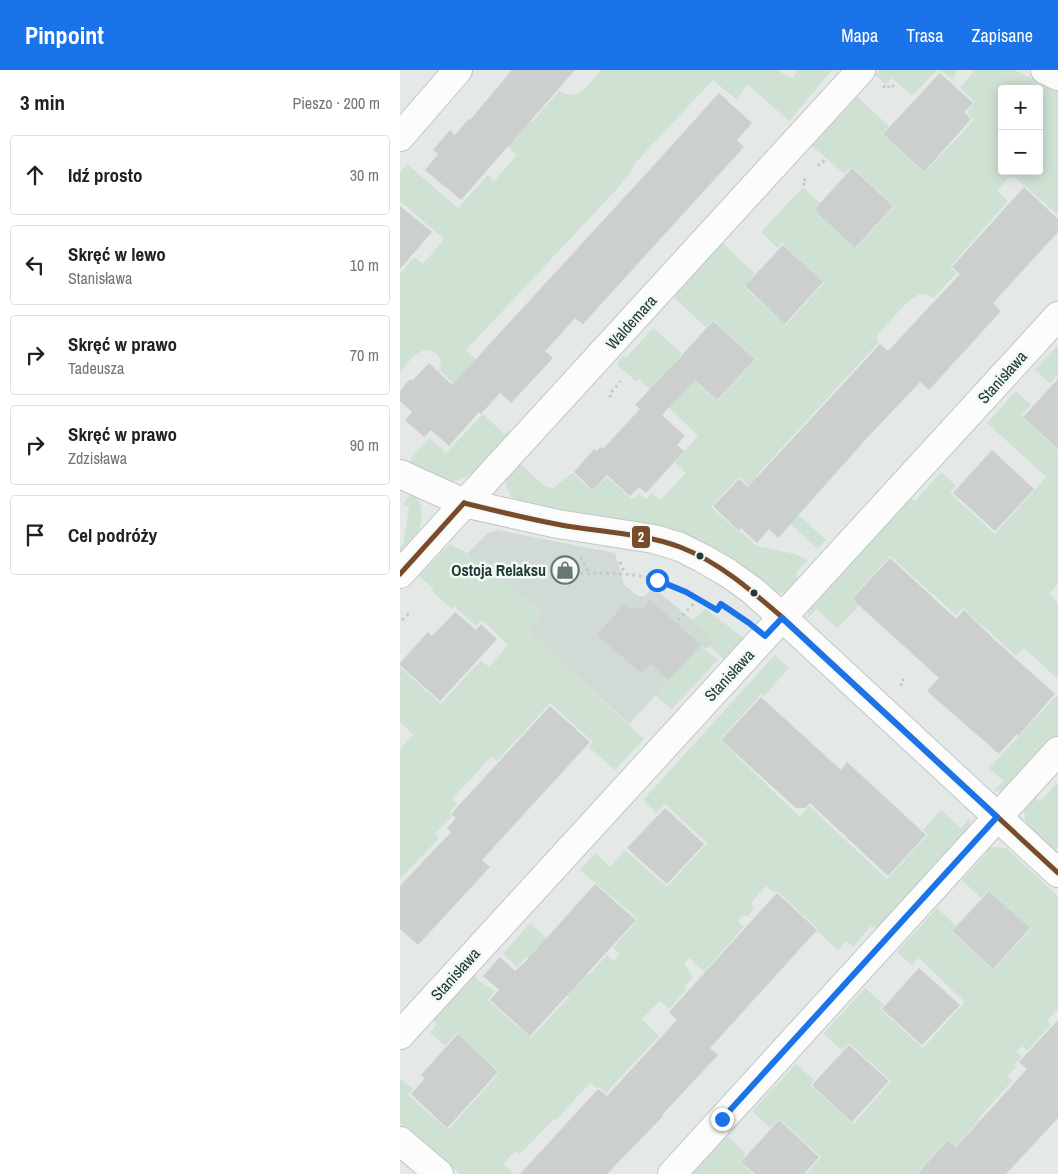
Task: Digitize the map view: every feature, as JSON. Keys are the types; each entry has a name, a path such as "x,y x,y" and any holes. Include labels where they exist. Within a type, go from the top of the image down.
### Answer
{"street":[{"path":"400,137 458,70"},
{"name":"Waldemara","path":"400,574 861,70"},
{"path":"1046,70 1058,76"},
{"name":"Stanisława","path":"400,1035 1058,316"},
{"path":"400,474 464,503 558,524 654,539 680,547 728,573 753,591 1058,873"},
{"path":"672,1174 1058,752"},
{"path":"400,1141 439,1174"}],"path":[{"path":"818,166 822,161 825,163"},
{"path":"805,185 802,183 808,176"},
{"path":"611,397 609,395 621,381"},
{"path":"581,552 581,559 590,573"},
{"path":"574,573 641,576 675,587 717,610 721,604 728,608"},
{"path":"678,620 698,599"},
{"path":"402,620 408,614 410,615"},
{"path":"904,679 900,683 904,688"}],"shaded area":[{"path":"497,530 615,553 624,585 638,596 645,596 653,587 714,641 706,649 702,646 629,724 528,632 543,613 467,554 488,533"}],"green space":[{"path":"601,70 777,70 792,79 798,70 832,70 789,121 747,84 737,100 713,80 636,162 629,175 615,191 466,350 477,361 455,385 439,370 441,361 437,354 429,350 417,354 400,372 400,274 414,257 423,264 444,239 400,201 400,172 407,164 458,208 488,175 494,181 517,155 491,130 512,107 531,123 559,91 573,95 578,93 588,86"},
{"path":"880,70 937,70 912,96 892,78 886,84 875,75"},
{"path":"937,70 958,70 952,80 942,71"},
{"path":"975,70 1014,70 1058,90 1058,215 1015,177 1007,178 997,191 1008,201 950,267 957,273 933,298 918,295 902,308 876,337 879,341 878,343 756,476 826,540 818,549 739,477 711,507 757,546 795,554 808,560 797,572 797,586 787,594 775,592 717,550 698,541 619,520 520,502 511,497 506,482 511,472 519,463 546,487 553,488 572,473 593,491 607,477 632,499 639,494 646,499 652,493 660,500 686,473 675,462 698,436 639,379 636,381 619,367 617,363 623,356 626,358 653,328 682,353 675,362 717,401 756,359 713,320 706,327 672,296 720,244 724,244 755,274 744,287 786,325 824,283 782,243 777,248 761,232 803,187 820,203 813,210 856,248 894,206 852,167 844,174 811,145 856,96 889,126 882,134 924,173 974,120 966,112 975,102 960,88"},
{"path":"1058,345 1058,375 1050,383 1035,370"},
{"path":"1016,391 1031,405 1021,416 1058,450 1058,584 1049,594 1058,603 1058,679 1024,648 1016,656 963,608 956,615 890,556 851,599 859,606 837,628 817,609 808,618 808,610 906,494 915,501 941,472 956,486 950,493 995,534 1046,477 987,423"},
{"path":"483,414 504,434 508,430 509,435 481,467 454,481 445,480 409,464 413,455 430,438 446,453"},
{"path":"411,493 421,506 422,517 415,539 400,554 409,507 403,504"},
{"path":"450,544 463,551 543,613 528,632 644,739 615,770 589,747 593,742 550,703 497,761 492,756 452,799 457,803 449,813 451,817 435,834 439,838 400,879 400,749 413,735 400,722 400,667 441,704 481,660 489,667 508,645 482,620 476,626 455,607 452,609 419,576"},
{"path":"706,609 748,642 728,663 709,646 713,641 692,620"},
{"path":"701,646 718,660 672,709 655,695"},
{"path":"775,655 789,668 764,696 761,694 720,740 798,815 800,816 809,806 887,879 928,835 923,830 941,810 961,828 969,819 971,827 878,929 871,926 853,947 846,941 838,950 777,891 775,893 766,886 750,904 754,909 748,916 742,916 738,921 744,927 704,972 689,958 684,963 693,977 684,986 686,990 669,1009 660,1001 642,1019 659,1036 606,1093 590,1083 556,1120 554,1119 520,1154 515,1151 503,1164 514,1174 460,1174 400,1123 400,1078 413,1089 408,1095 448,1130 500,1072 457,1033 445,1046 430,1033 437,1024 428,1018 470,971 478,980 495,991 488,1000 531,1038 569,997 526,957 517,967 503,954 530,923 589,975 607,955 614,961 620,954 613,948 638,919 580,870 595,853 610,867 625,850 667,887 707,843 665,804 656,813 643,800"},
{"path":"1058,694 1058,738 1007,789 994,791 1003,781 989,768"},
{"path":"1058,782 1058,848 1053,851 1028,827 1024,813 1030,795 1041,801"},
{"path":"989,847 1006,848 1058,896 1058,1009 1047,1021 1051,1025 1027,1051 1022,1046 1016,1051 1022,1057 1007,1076 1012,1081 956,1146 948,1139 916,1174 806,1174 821,1157 779,1119 770,1128 752,1111 796,1064 814,1080 810,1085 854,1124 891,1081 849,1043 842,1050 823,1034 865,988 884,1005 880,1009 923,1048 965,1002 919,958 912,965 897,952 937,908 956,926 952,932 993,970 1031,929 989,890 981,898 962,880 987,853 985,849"},
{"path":"723,1132 746,1154 740,1162 753,1174 684,1174"}],"building":[{"path":"512,70 575,70 461,200 425,170 438,154 433,150 450,130 455,135"},
{"path":"940,73 973,103 964,112 971,119 924,172 883,134"},
{"path":"719,93 752,123 737,140 744,147 583,324 575,318 545,351 553,358 511,403 500,393 481,414 479,412 449,446 431,430 424,437 405,420 412,412 400,401 400,391 410,379 412,381 429,363 452,385"},
{"path":"852,168 893,206 855,248 814,210"},
{"path":"1024,187 1058,219 1058,232 993,303 1001,311 929,390 920,382 866,439 778,538 769,529 757,543 741,528 739,531 713,506 739,479 748,487 880,344 888,351 960,274 952,267"},
{"path":"400,206 432,232 400,269"},
{"path":"783,245 823,282 785,324 745,286"},
{"path":"713,321 755,359 717,400 695,380 662,415 685,436 677,445 684,451 646,493 639,487 630,496 607,475 593,490 574,472 594,449 596,451 601,447 603,449 640,409 635,405"},
{"path":"1058,379 1058,449 1023,417"},
{"path":"992,450 1034,489 995,531 953,493"},
{"path":"890,558 956,619 964,610 1055,694 1018,736 1017,734 999,754 927,691 939,678 852,599"},
{"path":"650,600 701,645 669,680 651,664 641,673 597,635 625,603 633,610 637,606 642,610"},
{"path":"455,612 476,630 481,624 497,639 440,701 400,663 428,632 432,636"},
{"path":"761,697 841,770 847,762 926,835 888,876 810,803 805,808 796,808 721,740"},
{"path":"550,706 590,742 482,860 490,867 418,945 400,929 400,886 451,832 447,828 456,818 451,814"},
{"path":"665,808 704,844 667,884 627,848"},
{"path":"595,884 636,920 530,1036 490,1000 499,990 483,976 500,957 515,971"},
{"path":"989,891 1030,928 993,969 952,931"},
{"path":"777,893 817,930 710,1048 718,1055 663,1116 607,1174 520,1174 598,1089 607,1096 677,1020 669,1012"},
{"path":"919,968 960,1005 922,1045 882,1009"},
{"path":"1058,1020 1058,1118 1006,1174 917,1174 948,1140 956,1147 1027,1069 1019,1062"},
{"path":"458,1034 498,1072 447,1128 411,1094 425,1078 421,1075"},
{"path":"849,1045 889,1081 852,1122 812,1085"},
{"path":"779,1120 819,1157 804,1174 755,1174 741,1162"}],"transit line":[{"name":"2","path":"464,503 549,523 666,542 694,553 722,569 783,618 1058,873"},
{"name":"2","path":"400,574 464,503"}],"place":[{"name":"Ostoja Relaksu","path":"565,570"}],"route":[{"path":"657,580 686,592 717,610 721,604 765,636 782,618 997,817 722,1119"}]}
